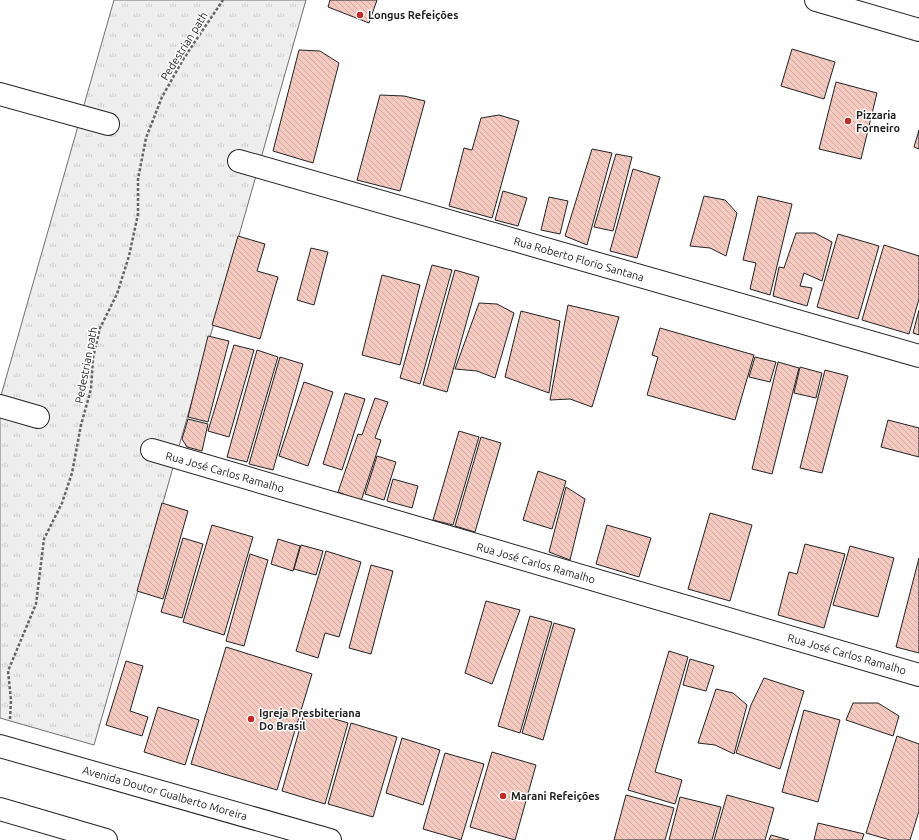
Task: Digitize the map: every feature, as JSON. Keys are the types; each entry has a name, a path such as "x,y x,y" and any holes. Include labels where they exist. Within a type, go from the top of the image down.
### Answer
{"street":[{"path":"816,0 919,30"},
{"path":"0,94 108,124"},
{"name":"Rua Roberto Florio Santana","path":"239,161 919,356"},
{"path":"0,406 38,417"},
{"name":"Rua José Carlos Ramalho","path":"152,450 919,675"},
{"name":"Avenida Doutor Gualberto Moreira","path":"3,747 330,840"},
{"path":"0,809 106,840"}],"path":[{"name":"Pedestrian path","path":"3,747 9,727 11,700 8,671 36,604 44,539 62,503 72,473 81,425 91,389 93,358 100,328 117,294 130,256 138,214 138,178 146,138 162,97 184,58 223,0"}],"green space":[{"path":"114,0 306,0 94,745 0,718 0,399"}],"building":[{"name":"Longus Refeições","path":"330,0 377,0 369,23 328,7"},
{"path":"792,49 835,62 824,99 781,86"},
{"path":"299,50 320,51 339,63 313,163 273,151"},
{"name":"Pizzaria Forneiro","path":"836,82 877,93 861,159 819,149"},
{"path":"380,95 404,96 425,101 400,191 357,180"},
{"path":"499,115 519,121 492,218 449,206 464,148 472,150 481,118"},
{"path":"919,130 919,149 914,147"},
{"path":"592,149 612,153 587,245 565,236"},
{"path":"616,154 632,157 613,231 594,227"},
{"path":"633,169 660,177 637,258 610,251"},
{"path":"503,191 527,198 518,226 495,220"},
{"path":"704,196 725,200 737,213 726,256 710,248 690,246"},
{"path":"758,196 792,204 770,295 750,289 756,263 743,260"},
{"path":"549,197 568,201 560,234 541,230"},
{"path":"796,233 815,233 832,242 822,281 804,273 800,286 812,288 807,306 773,296 779,267 784,268"},
{"path":"838,234 879,246 858,319 817,307"},
{"path":"238,236 265,244 257,271 278,277 260,339 212,325"},
{"path":"884,245 919,256 919,299 909,334 862,320"},
{"path":"311,248 328,252 314,305 297,300"},
{"path":"432,265 452,270 420,384 400,378"},
{"path":"455,270 479,277 447,392 423,385"},
{"path":"382,275 420,285 400,365 362,355"},
{"path":"479,303 497,304 514,313 495,378 477,371 455,369"},
{"path":"568,305 619,317 592,407 570,399 550,400"},
{"path":"919,310 919,335 913,333"},
{"path":"521,311 560,321 549,393 505,377"},
{"path":"660,328 754,355 735,420 647,395 658,357 652,355"},
{"path":"208,336 229,341 208,422 188,417"},
{"path":"234,345 254,350 229,437 208,431"},
{"path":"257,350 278,357 247,462 227,457"},
{"path":"280,357 303,364 273,470 249,464"},
{"path":"755,357 776,362 770,382 749,377"},
{"path":"778,362 799,368 772,474 752,469"},
{"path":"800,367 822,373 816,398 794,393"},
{"path":"825,370 848,376 822,473 800,468"},
{"path":"304,382 333,392 308,466 279,456"},
{"path":"345,393 365,399 342,470 323,464"},
{"path":"375,398 388,402 375,438 381,440 361,501 338,492 358,434 362,435"},
{"path":"188,419 208,424 202,451 187,447 182,439"},
{"path":"888,420 919,428 919,457 881,447"},
{"path":"459,431 479,437 453,525 433,520"},
{"path":"481,437 501,443 475,532 455,526"},
{"path":"377,456 396,462 384,500 365,494"},
{"path":"538,471 566,481 552,529 523,520"},
{"path":"393,479 418,486 412,508 387,501"},
{"path":"566,487 585,499 570,560 549,552"},
{"path":"162,503 188,511 163,599 137,591"},
{"path":"710,513 752,525 730,601 688,589"},
{"path":"212,525 253,537 224,635 183,622"},
{"path":"607,525 651,538 639,577 596,564"},
{"path":"183,538 203,544 182,618 161,612"},
{"path":"278,539 300,546 293,571 271,564"},
{"path":"805,544 845,554 824,628 778,615 789,572 797,574"},
{"path":"301,545 323,551 316,575 294,569"},
{"path":"850,546 894,558 878,617 833,605"},
{"path":"326,551 361,562 339,637 325,633 318,658 296,651"},
{"path":"250,554 268,560 244,646 226,641"},
{"path":"919,558 919,653 896,647"},
{"path":"371,565 393,571 371,654 349,648"},
{"path":"486,601 520,610 492,684 465,673"},
{"path":"530,616 552,622 520,733 498,726"},
{"path":"554,623 575,629 543,740 522,733"},
{"name":"Igreja Presbiteriana Do Brasil","path":"226,647 312,674 277,790 191,764"},
{"path":"669,651 688,657 655,772 682,780 675,804 628,790"},
{"path":"690,659 714,666 706,691 683,685"},
{"path":"126,661 143,666 130,711 148,717 142,736 106,725"},
{"path":"764,678 804,691 780,769 736,753 751,705"},
{"path":"716,689 733,693 747,705 734,754 715,745 698,743"},
{"path":"853,703 878,703 899,716 893,736 846,720"},
{"path":"158,707 199,720 185,765 144,752"},
{"path":"305,710 348,723 325,804 282,791"},
{"path":"804,710 840,720 818,802 782,792"},
{"path":"351,723 397,737 373,817 328,804"},
{"path":"897,736 919,744 919,811 910,840 890,840 866,833"},
{"path":"402,738 440,750 423,805 386,793"},
{"name":"Marani Refeições","path":"492,752 536,765 515,840 470,827"},
{"path":"445,753 484,764 461,840 423,829"},
{"path":"626,795 674,808 665,840 614,840"},
{"path":"727,795 774,808 765,840 714,840"},
{"path":"680,797 721,807 712,840 669,840"},
{"path":"818,823 864,834 862,840 814,840"},
{"path":"771,835 789,840 769,840"}],"place":[{"name":"Longus Refeições","path":"360,15"},
{"name":"Pizzaria Forneiro","path":"848,121"},
{"name":"Igreja Presbiteriana Do Brasil","path":"251,719"},
{"name":"Marani Refeições","path":"503,796"}]}
